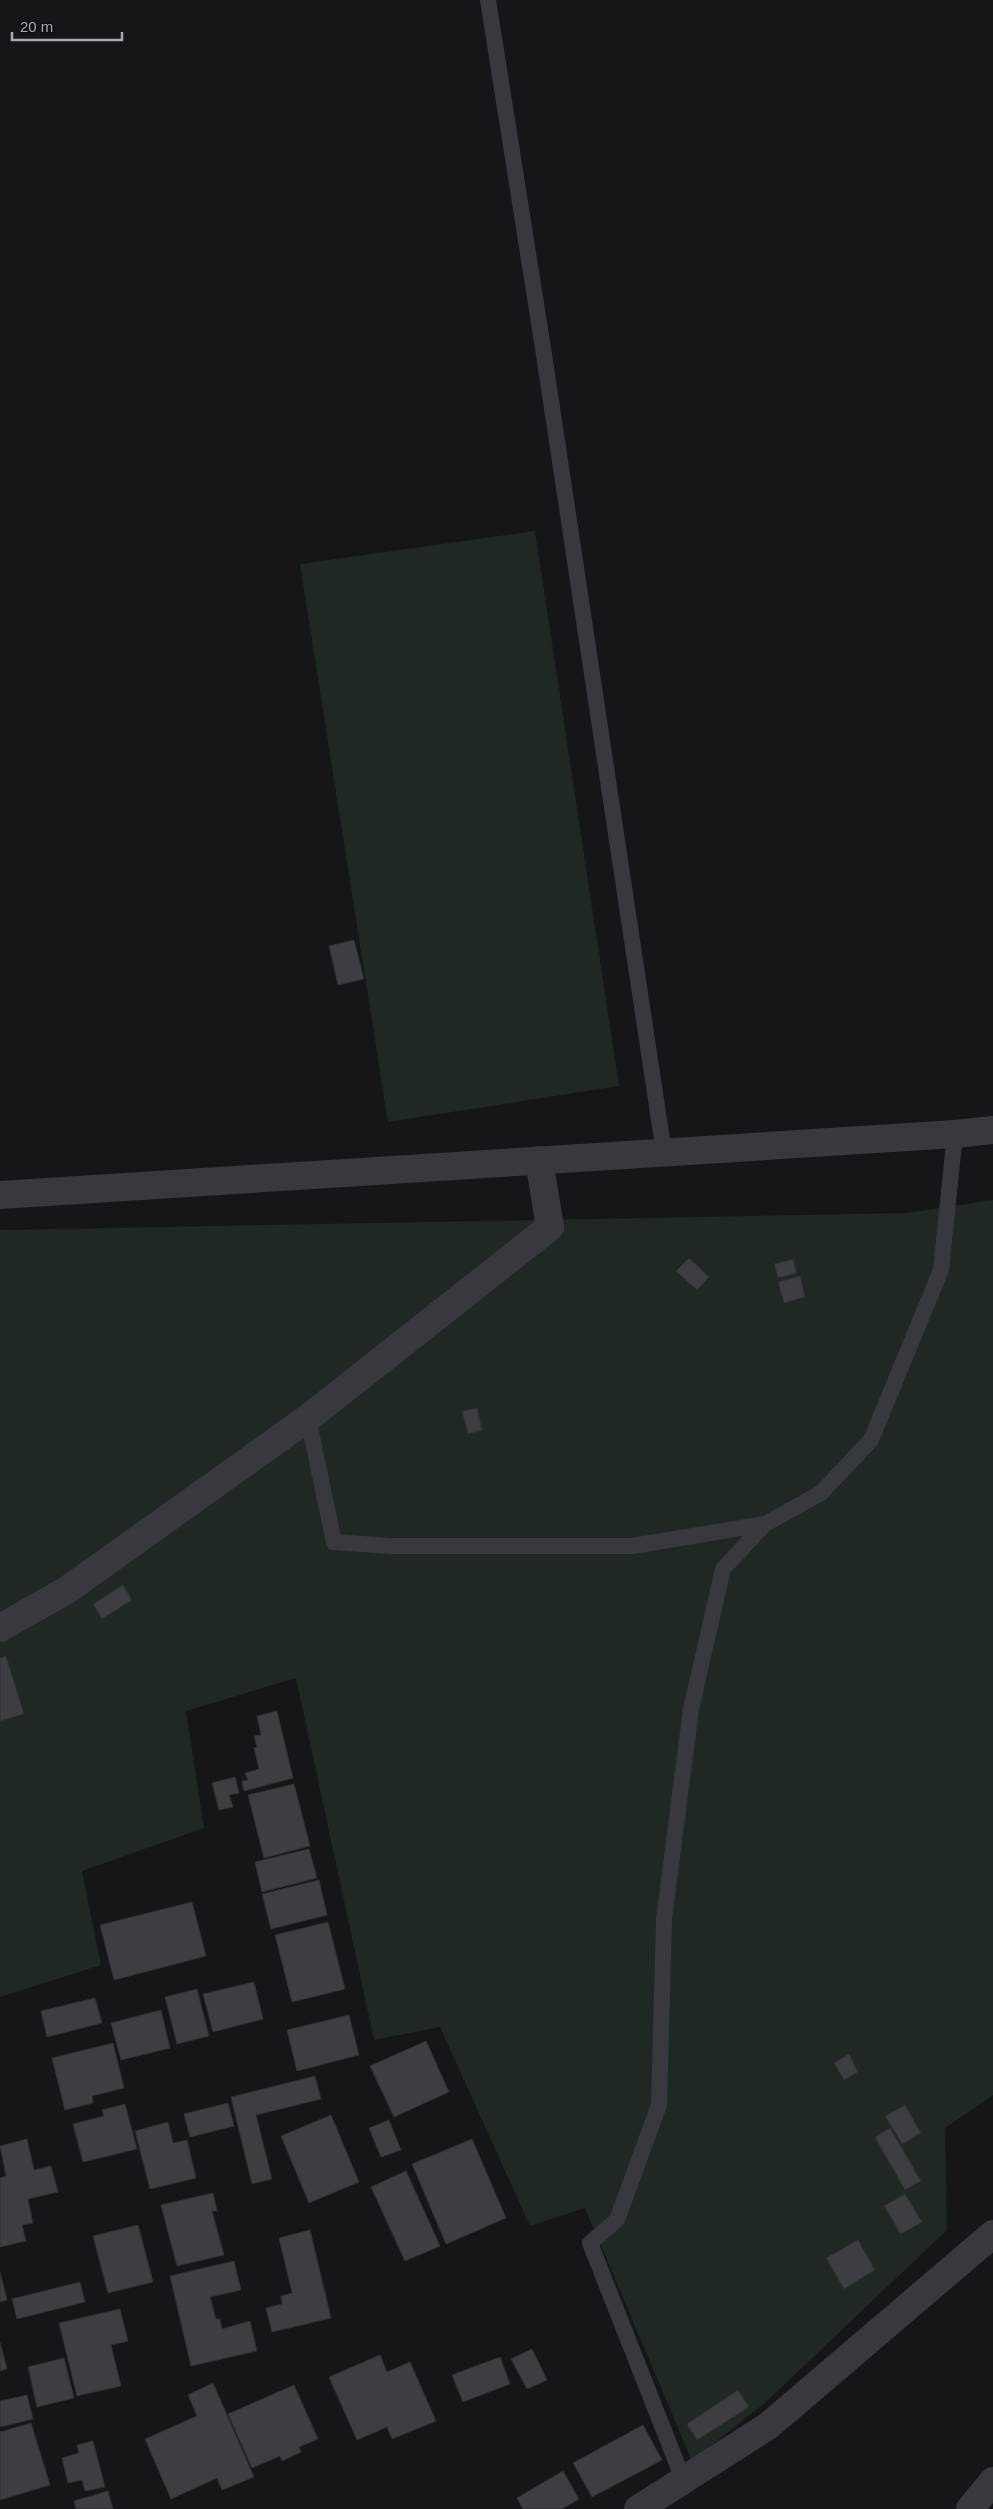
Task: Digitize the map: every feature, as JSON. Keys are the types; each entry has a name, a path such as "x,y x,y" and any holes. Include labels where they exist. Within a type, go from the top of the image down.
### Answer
{"street":[{"path":"0,1195 955,1134 993,1130"},
{"path":"0,1628 67,1590 308,1418 550,1227 539,1160"},
{"path":"638,2509 768,2426 993,2234"},
{"path":"970,2509 993,2481"}],"lane":[{"path":"488,0 543,348 664,1153"},
{"path":"683,2479 590,2243 617,2220 659,2105 664,1919 691,1709 723,1569 765,1524 821,1492 871,1440 941,1270 955,1134"},
{"path":"308,1418 334,1542 391,1546 632,1546 765,1524"}],"shaded area":[{"path":"535,531 619,1086 388,1122 300,564"},
{"path":"993,1200 993,2095 945,2128 947,2230 767,2401 692,2461 585,2208 530,2226 440,2027 374,2040 296,1678 186,1711 204,1828 82,1871 101,1965 0,1997 0,1230 907,1213"}],"building":[{"path":"354,940 364,979 338,985 329,946"},
{"path":"689,1258 709,1277 697,1290 676,1271"},
{"path":"793,1259 797,1273 778,1278 774,1264"},
{"path":"800,1276 805,1297 784,1303 778,1282"},
{"path":"477,1408 482,1430 468,1434 462,1411"},
{"path":"123,1585 132,1600 102,1619 93,1604"},
{"path":"6,1656 24,1714 0,1721 0,1658"},
{"path":"277,1711 293,1778 244,1791 242,1781 248,1780 245,1773 259,1769 254,1748 257,1747 254,1736 261,1735 257,1716"},
{"path":"235,1777 239,1793 229,1795 233,1807 219,1810 212,1783"},
{"path":"294,1784 310,1846 264,1858 248,1795"},
{"path":"309,1849 317,1878 262,1892 255,1862"},
{"path":"319,1880 327,1915 271,1929 262,1894"},
{"path":"192,1902 206,1956 114,1980 100,1925"},
{"path":"328,1922 345,1989 292,2002 275,1935"},
{"path":"254,1982 263,2019 213,2032 203,1994"},
{"path":"197,1989 209,2036 177,2044 165,1997"},
{"path":"95,1998 102,2023 47,2037 41,2011"},
{"path":"161,2010 170,2048 121,2060 111,2023"},
{"path":"349,2015 359,2055 297,2071 287,2030"},
{"path":"426,2041 449,2092 394,2117 370,2066"},
{"path":"113,2043 124,2088 92,2096 93,2103 65,2110 52,2058"},
{"path":"849,2054 858,2072 844,2080 834,2063"},
{"path":"315,2076 321,2099 256,2115 272,2179 252,2184 231,2097"},
{"path":"228,2103 234,2126 190,2137 184,2114"},
{"path":"125,2104 137,2149 83,2162 73,2124 104,2116 102,2110"},
{"path":"905,2105 921,2133 902,2144 885,2116"},
{"path":"331,2115 359,2182 309,2203 281,2136"},
{"path":"389,2120 401,2150 381,2157 369,2128"},
{"path":"168,2122 173,2143 187,2140 196,2178 150,2189 135,2131"},
{"path":"890,2128 921,2181 905,2190 875,2137"},
{"path":"27,2139 34,2170 51,2166 58,2192 28,2199 33,2223 22,2225 26,2241 0,2247 0,2178 6,2176 0,2146"},
{"path":"472,2139 506,2218 446,2244 412,2164"},
{"path":"406,2171 440,2246 405,2261 371,2187"},
{"path":"213,2193 217,2211 212,2211 224,2255 177,2266 161,2205"},
{"path":"905,2194 922,2222 901,2234 884,2206"},
{"path":"138,2225 153,2282 108,2293 93,2236"},
{"path":"310,2230 331,2318 272,2332 266,2308 282,2304 281,2296 292,2293 279,2238"},
{"path":"858,2240 875,2270 844,2289 826,2258"},
{"path":"234,2261 241,2290 210,2297 216,2319 220,2319 222,2329 250,2321 257,2351 191,2366 170,2276"},
{"path":"0,2272 7,2300 0,2302"},
{"path":"80,2282 85,2302 17,2319 12,2299"},
{"path":"120,2309 128,2341 111,2345 121,2386 77,2396 59,2323"},
{"path":"0,2342 7,2369 0,2371"},
{"path":"532,2349 547,2380 527,2389 511,2359"},
{"path":"380,2355 387,2372 410,2362 436,2421 392,2439 387,2427 357,2440 329,2377"},
{"path":"500,2357 510,2384 463,2402 452,2375"},
{"path":"64,2358 74,2398 37,2407 28,2367"},
{"path":"213,2383 254,2477 222,2490 217,2478 171,2499 145,2439 197,2416 188,2395"},
{"path":"294,2385 318,2439 299,2447 301,2452 282,2461 280,2456 252,2468 228,2414"},
{"path":"738,2390 749,2407 697,2440 687,2424"},
{"path":"27,2395 33,2419 0,2427 0,2401"},
{"path":"31,2423 50,2485 0,2500 0,2432"},
{"path":"643,2425 662,2460 592,2497 573,2463"},
{"path":"93,2441 105,2487 85,2491 82,2480 68,2483 62,2458 79,2453 77,2445"},
{"path":"563,2471 579,2499 562,2509 523,2509 517,2498"},
{"path":"108,2491 113,2509 76,2509 74,2501"}]}
